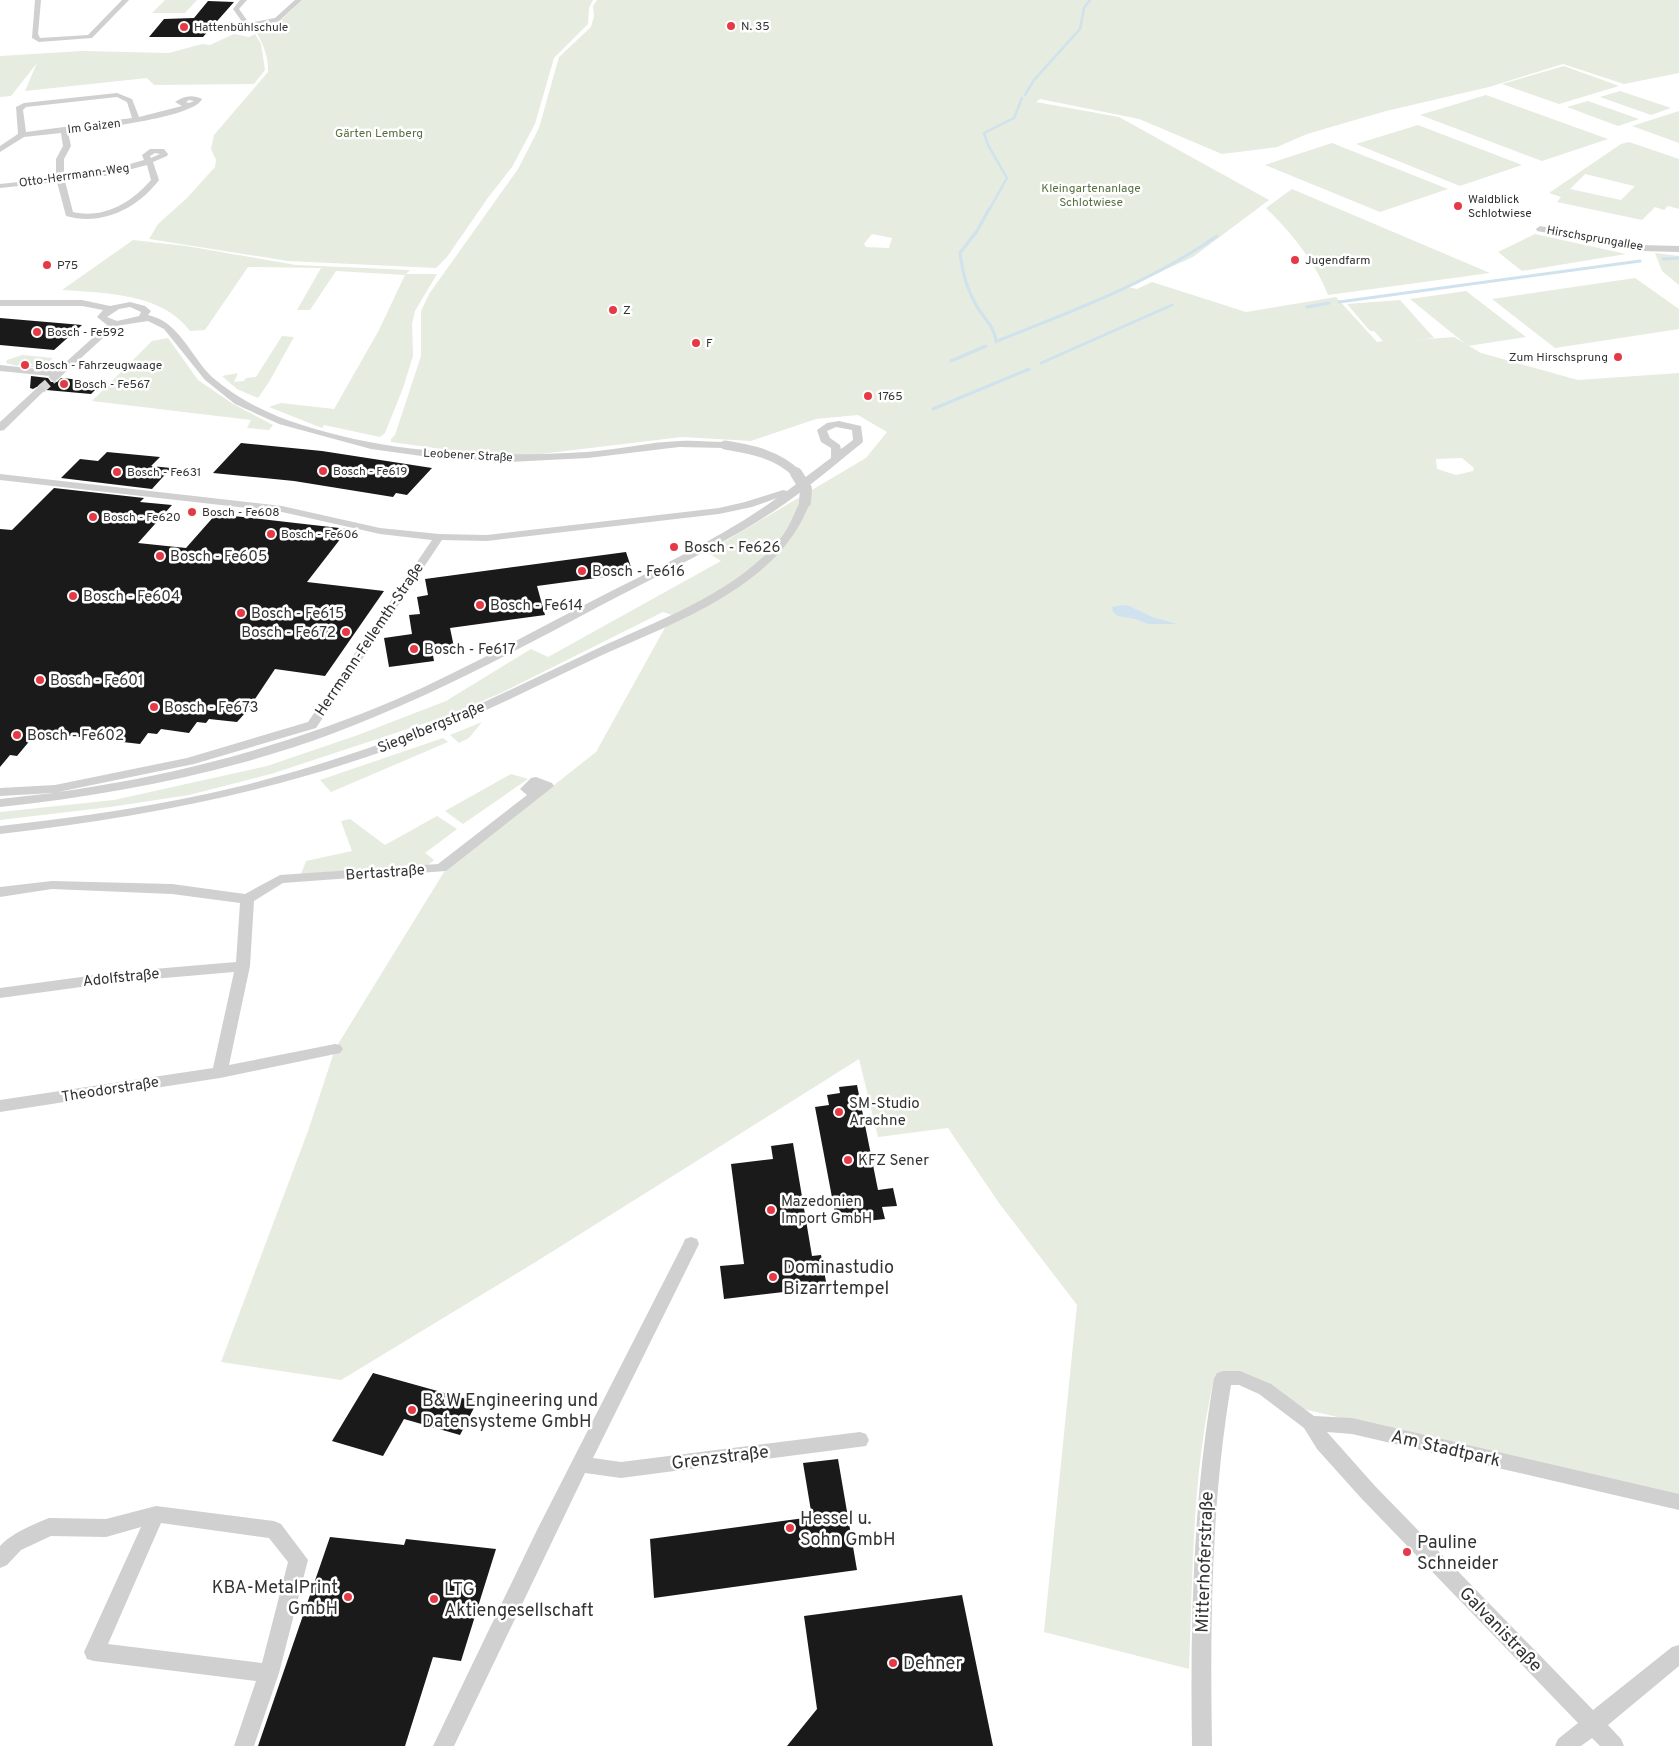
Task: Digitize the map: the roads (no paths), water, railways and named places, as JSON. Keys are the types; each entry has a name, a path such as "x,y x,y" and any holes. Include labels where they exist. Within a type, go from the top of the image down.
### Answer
{"street":[{"path":"38,0 35,34 39,40 90,37 126,0"},
{"path":"244,0 236,9 247,25 277,20 300,0"},
{"path":"22,135 18,109 34,104 117,94 130,99 136,120"},
{"name":"Im Gaizen","path":"0,150 22,135 167,115 190,106"},
{"path":"60,179 60,159 67,146 64,130"},
{"name":"Otto-Herrmann-Weg","path":"0,186 60,179 120,169 148,162 155,177 152,183 116,212 82,216 69,214 60,179"},
{"name":"Hirschsprungallee","path":"1540,229 1641,248 1679,249"},
{"name":"Leobener Straße","path":"0,303 82,303 111,308 126,305 140,306 146,311 143,317 160,322 167,327 208,378 239,402 283,422 349,441 436,455 509,458 588,455 679,444 725,445 760,452 776,459 793,470 803,480 806,490 805,502"},
{"path":"111,308 102,317 104,320 114,323 130,322 143,317"},
{"path":"0,368 56,376 114,323"},
{"path":"0,428 42,390"},
{"path":"0,803 62,797 180,774 266,751 370,716 471,671 712,543 768,510 836,458"},
{"path":"0,477 282,509 380,531 439,537 487,538 719,511 748,505 794,490"},
{"name":"Siegelbergstraße","path":"0,830 68,823 181,804 239,791 376,749 448,723 665,622 744,578 780,545 798,519 805,502"},
{"name":"Herrmann-Fellemth-Straße","path":"0,792 55,789 190,762 312,725 439,537"},
{"name":"Bertastraße","path":"247,899 280,879 441,868 534,795"},
{"path":"0,892 52,884 172,889 247,899 243,966 220,1072"},
{"name":"Adolfstraße","path":"0,993 118,977 243,966"},
{"name":"Theodorstraße","path":"0,1106 220,1072 335,1049"},
{"path":"443,1746 544,1536 582,1464 691,1244"},
{"name":"Mitterhoferstraße","path":"1202,1746 1200,1680 1204,1520 1212,1436 1222,1378 1240,1378 1266,1389 1310,1422"},
{"name":"Am Stadtpark","path":"1310,1422 1352,1426 1679,1502"},
{"name":"Galvanistraße","path":"1310,1422 1324,1443 1368,1492 1614,1746"},
{"name":"Grenzstraße","path":"582,1464 621,1470 860,1440"},
{"path":"156,1514 94,1652 270,1673"},
{"path":"0,1559 14,1544 49,1527 106,1528 156,1514 274,1530 298,1560 270,1673 244,1746"},
{"path":"1565,1746 1679,1654"}],"water":[{"path":"1130,606 1153,617 1178,624 1147,624 1135,619 1118,616 1113,612 1112,607"}],"waterway":[{"path":"1025,95 1034,80 1080,29 1084,8 1090,0"},
{"path":"989,210 1007,178 988,145 984,133 1014,118 1022,98"},
{"path":"989,209 977,231 960,253 970,293 991,327 996,342"},
{"path":"997,341 1138,282 1191,253 1217,236"},
{"path":"1663,259 1679,258"},
{"path":"1339,302 1640,261"},
{"path":"1307,307 1329,303"},
{"path":"1041,363 1172,305"},
{"path":"951,361 986,346"},
{"path":"933,409 1029,369"}],"tunnel":[{"path":"41,389 54,378"}],"place":[{"name":"N. 35","path":"731,26"},
{"name":"Hattenbühlschule","path":"184,27"},
{"name":"Waldblick Schlotwiese","path":"1458,206"},
{"name":"Jugendfarm","path":"1295,260"},
{"name":"P75","path":"47,265"},
{"name":"Z","path":"613,310"},
{"name":"Bosch - Fe592","path":"37,332"},
{"name":"F","path":"696,343"},
{"name":"Zum Hirschsprung","path":"1618,357"},
{"name":"Bosch - Fahrzeugwaage","path":"25,365"},
{"name":"Bosch - Fe567","path":"64,384"},
{"name":"1765","path":"868,396"},
{"name":"Bosch - Fe619","path":"323,471"},
{"name":"Bosch - Fe631","path":"117,472"},
{"name":"Bosch - Fe608","path":"192,512"},
{"name":"Bosch - Fe620","path":"93,517"},
{"name":"Bosch - Fe606","path":"271,534"},
{"name":"Bosch - Fe626","path":"674,547"},
{"name":"Bosch - Fe605","path":"160,556"},
{"name":"Bosch - Fe616","path":"582,571"},
{"name":"Bosch - Fe604","path":"73,596"},
{"name":"Bosch - Fe614","path":"480,605"},
{"name":"Bosch - Fe615","path":"241,613"},
{"name":"Bosch - Fe672","path":"346,632"},
{"name":"Bosch - Fe617","path":"414,649"},
{"name":"Bosch - Fe601","path":"40,680"},
{"name":"Bosch - Fe673","path":"154,707"},
{"name":"Bosch - Fe602","path":"17,735"},
{"name":"SM-Studio Arachne","path":"839,1112"},
{"name":"KFZ Sener","path":"848,1160"},
{"name":"Mazedonien Import GmbH","path":"771,1210"},
{"name":"Dominastudio Bizarrtempel","path":"773,1277"},
{"name":"B&W Engineering und Datensysteme GmbH","path":"412,1410"},
{"name":"Hessel u. Sohn GmbH","path":"790,1528"},
{"name":"Pauline Schneider","path":"1407,1552"},
{"name":"KBA-MetalPrint GmbH","path":"348,1597"},
{"name":"LTG Aktiengesellschaft","path":"434,1599"},
{"name":"Dehner","path":"893,1663"}],"park label":[{"name":"Gärten Lemberg","path":"379,133"},
{"name":"Kleingartenanlage Schlotwiese","path":"1091,195"}]}
